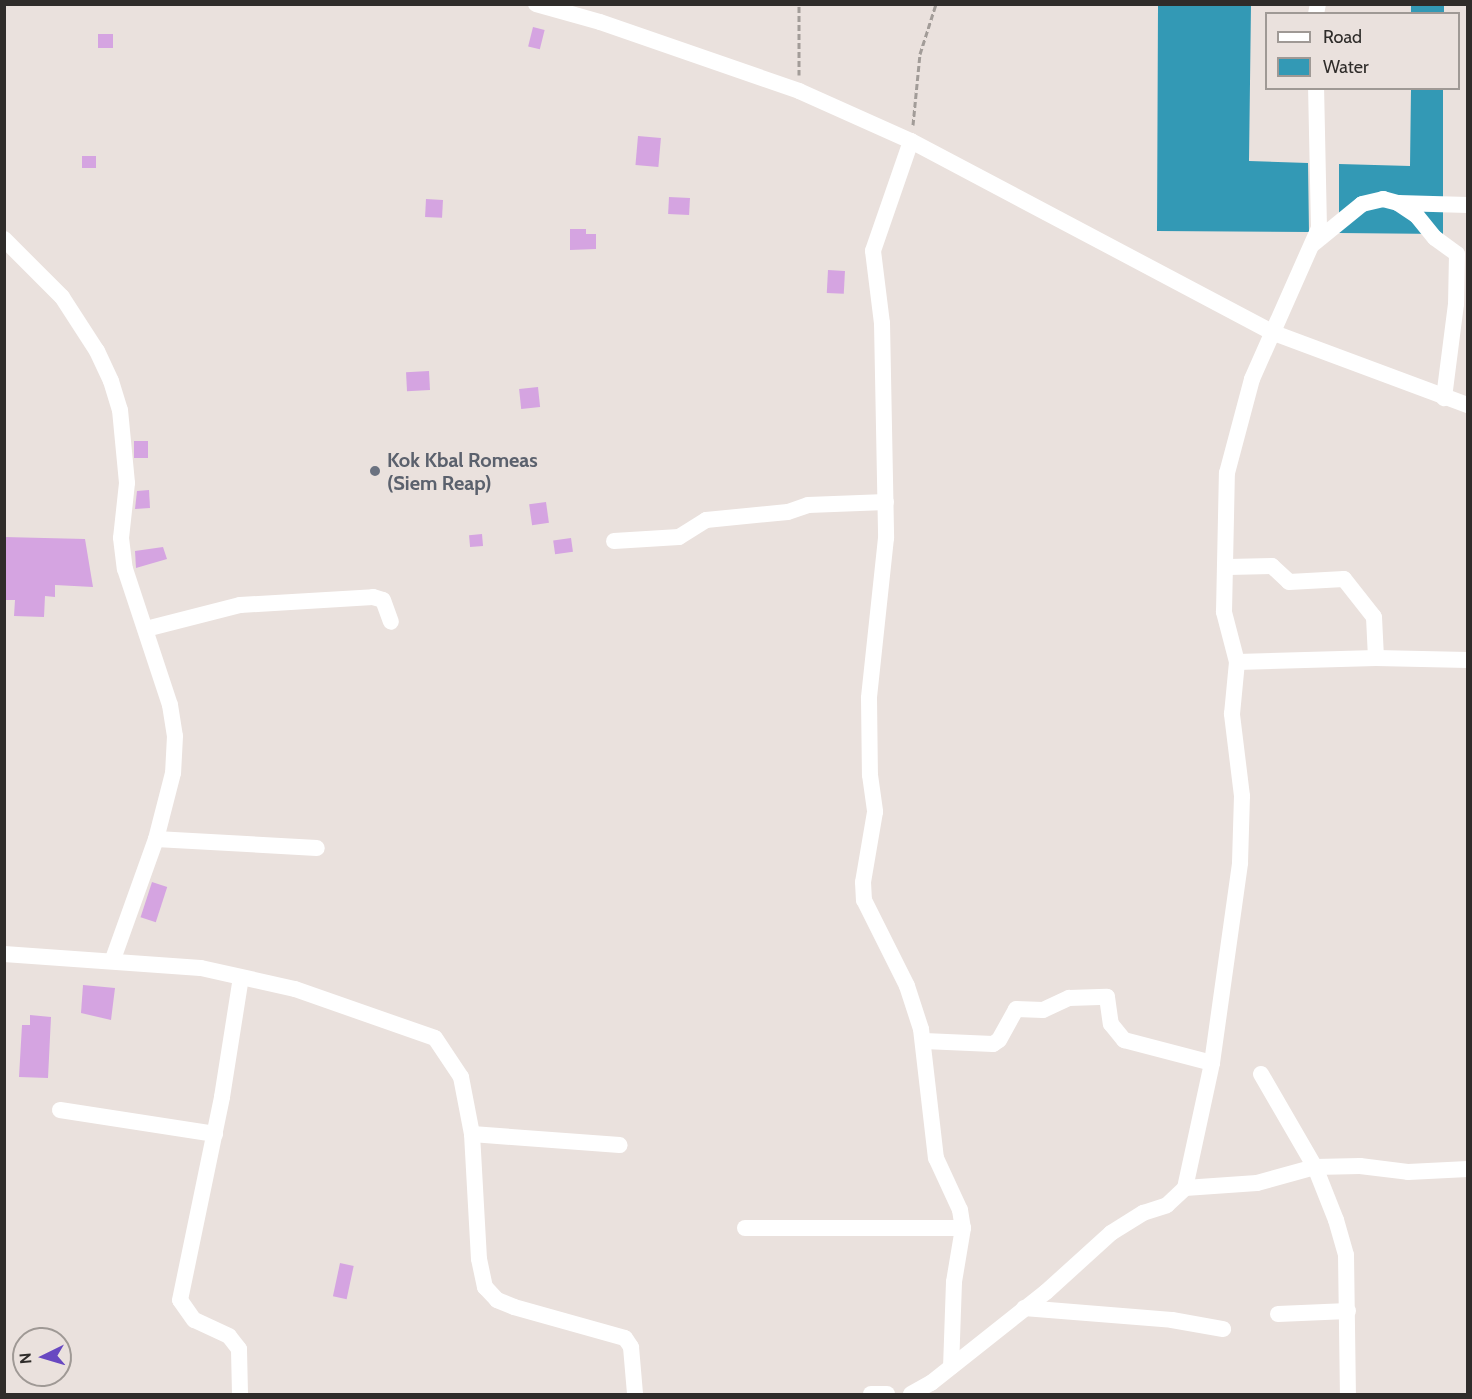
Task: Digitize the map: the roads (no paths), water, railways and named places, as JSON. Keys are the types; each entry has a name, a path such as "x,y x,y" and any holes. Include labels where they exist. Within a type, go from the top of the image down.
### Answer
{"street":[{"path":"536,4 611,26 799,92 911,141 1274,333 1467,405"},
{"path":"911,1395 951,1367 1024,1308 1111,1233 1143,1213 1167,1205 1185,1188 1212,1063 1240,863 1242,796 1232,714 1237,662 1224,612 1228,567 1224,511 1227,473 1252,378 1311,246 1321,214 1316,90"},
{"path":"911,141 873,251 882,323 886,502 869,698 870,775 875,812 863,882 864,900 907,986 924,1041 936,1158 960,1210 963,1228 954,1282 951,1367"},
{"path":"1311,246 1362,204 1383,199 1398,203 1467,205"},
{"path":"1398,203 1457,254 1455,315 1444,398"},
{"path":"4,239 62,297 97,351 111,381 120,410 127,483 121,538 125,569 170,705 175,736 173,773 156,839 113,959"},
{"path":"614,541 679,537 706,520 788,512 808,505 886,502"},
{"path":"1228,567 1272,566 1289,582 1344,579 1374,617 1376,658"},
{"path":"146,629 240,604 373,597 383,600 391,622"},
{"path":"1237,662 1376,658 1467,660"},
{"path":"156,839 317,848"},
{"path":"4,954 113,959 201,968 295,989 435,1038 461,1077 472,1134 478,1260 484,1287 497,1300 514,1307 625,1338 631,1347 635,1395"},
{"path":"240,1395 239,1349 230,1336 194,1320 180,1300 215,1134 241,977"},
{"path":"924,1041 993,1044 999,1040 1016,1009 1043,1010 1069,998 1107,997 1111,1024 1124,1040 1212,1063"},
{"path":"1261,1074 1315,1167 1346,1255 1348,1395"},
{"path":"60,1110 215,1134"},
{"path":"472,1134 621,1145"},
{"path":"1185,1188 1257,1183 1315,1167 1360,1166 1408,1172 1467,1169"},
{"path":"745,1227 963,1228"},
{"path":"1024,1308 1172,1320 1223,1329"},
{"path":"1278,1314 1348,1311"},
{"path":"871,1395 886,1395"}],"water":[{"path":"1158,5 1251,5 1249,161 1308,163 1309,232 1157,231"},
{"path":"1411,5 1444,5 1444,12 1411,12"},
{"path":"1411,90 1443,90 1443,234 1339,233 1339,164 1410,166"}],"place":[{"name":"Kok Kbal Romeas (Siem Reap)","path":"375,471"}]}
